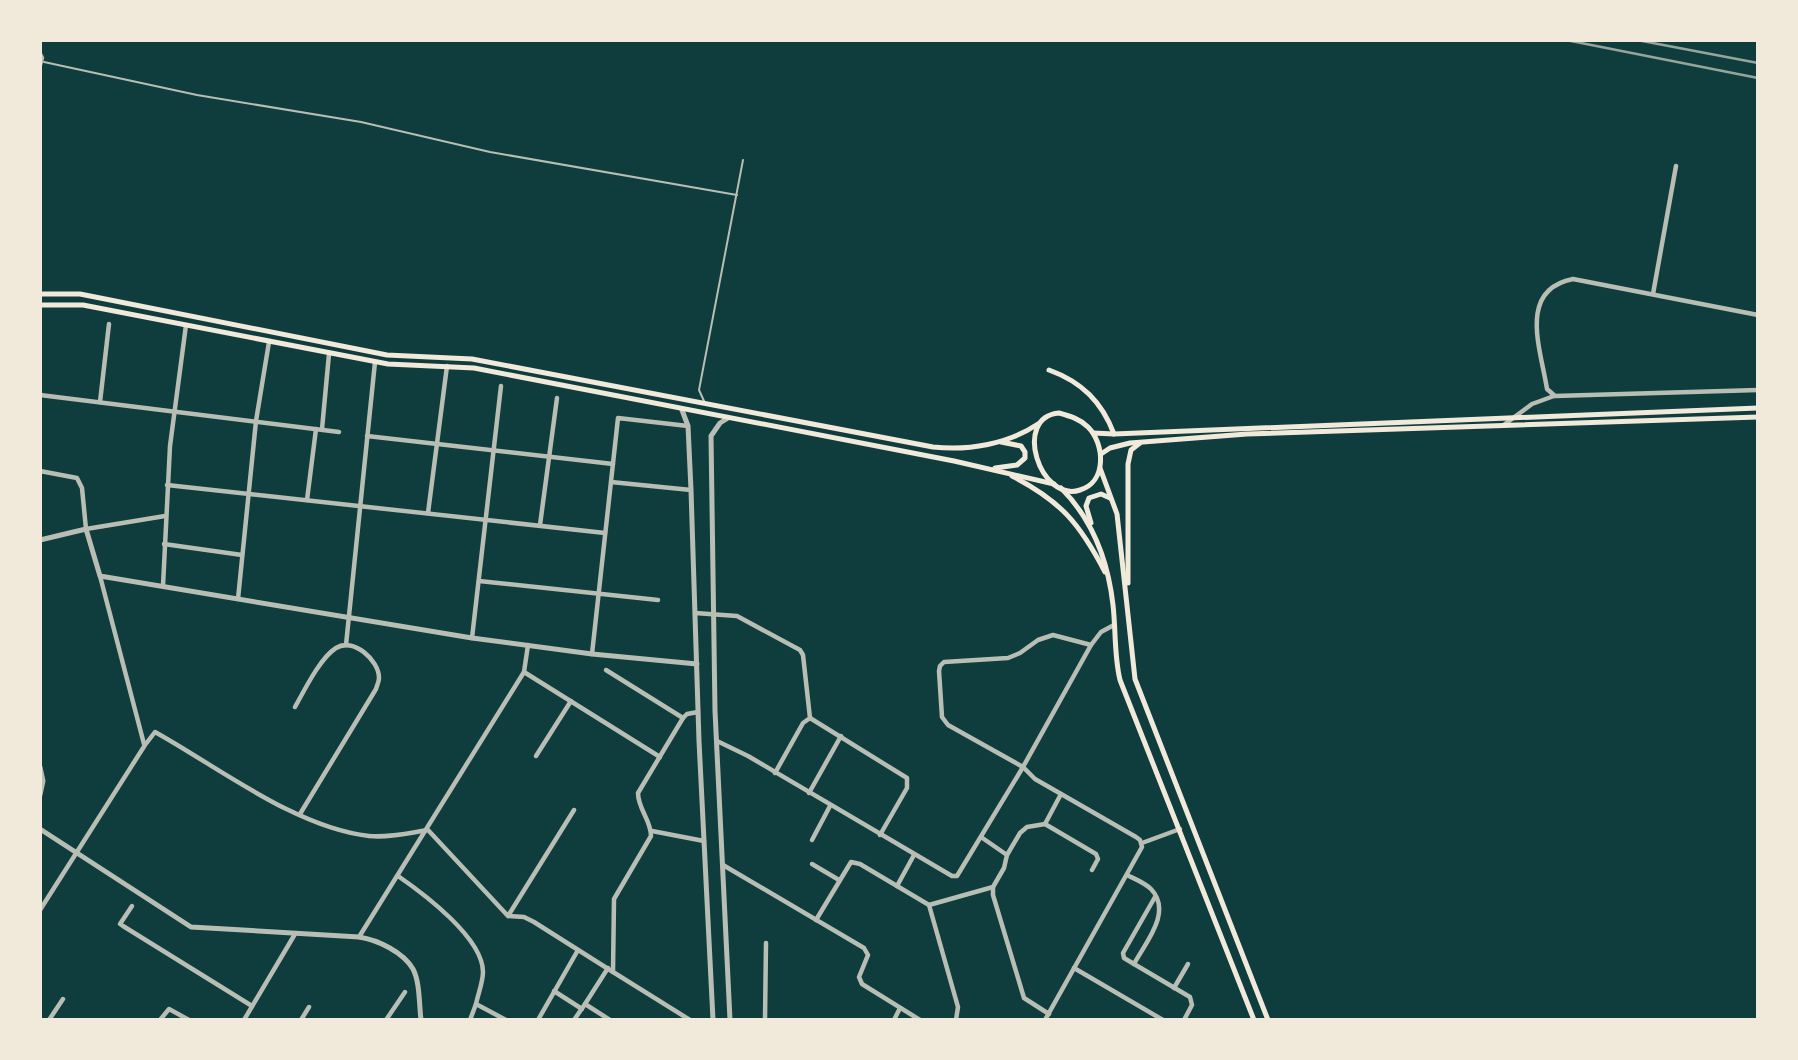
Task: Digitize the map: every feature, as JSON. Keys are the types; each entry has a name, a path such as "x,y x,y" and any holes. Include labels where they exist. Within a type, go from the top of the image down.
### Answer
{"main road":[{"path":"40,294 80,295 402,356 471,359 933,447 960,448 1016,443 1025,452 1025,458 1017,466 992,468"},
{"path":"40,305 83,305 375,362 474,368 992,468 1074,492 1083,490 1094,481 1100,468 1101,454 1093,433 1080,420 1059,413 1044,417 1023,433 996,443"},
{"path":"1049,370 1066,376 1085,388 1103,409 1114,434"},
{"path":"1101,454 1120,445 1247,431 1758,408"},
{"path":"1093,433 1502,426 1758,417"},
{"path":"1038,424 1035,453 1044,473 1054,484"},
{"path":"1141,442 1131,450 1128,464 1128,600 1132,666 1138,691 1268,1020"},
{"path":"1100,468 1117,514 1128,600"},
{"path":"1006,473 1035,488 1067,514 1083,532 1108,578"},
{"path":"1061,488 1094,532"},
{"path":"1113,500 1101,494 1093,496 1087,502 1087,512 1104,560 1111,590 1116,664 1120,680 1254,1020"}],"street":[{"path":"40,54 41,63"},
{"path":"1653,294 1676,166"},
{"path":"1555,396 1547,389 1536,317 1539,301 1554,285 1573,279 1758,315"},
{"path":"100,402 109,324"},
{"path":"163,586 167,485 186,325"},
{"path":"237,599 256,421 269,342"},
{"path":"307,500 329,354"},
{"path":"346,645 375,362"},
{"path":"428,513 447,365"},
{"path":"472,638 501,386"},
{"path":"1502,426 1532,404 1555,396 1758,390"},
{"path":"40,395 339,432"},
{"path":"540,526 557,398"},
{"path":"682,410 688,426 713,1020"},
{"path":"592,654 618,418 688,426"},
{"path":"728,418 720,423 711,436 715,710 730,1020"},
{"path":"367,436 613,464"},
{"path":"40,471 77,478 82,488 86,529 145,745"},
{"path":"611,482 691,490"},
{"path":"167,485 605,533"},
{"path":"40,540 86,529 165,516"},
{"path":"164,544 242,555"},
{"path":"100,576 350,620 472,638 592,654 697,664"},
{"path":"479,581 658,600"},
{"path":"695,613 737,616 800,650 806,661 810,718"},
{"path":"717,741 744,754 914,855 952,876 957,876 1023,767 1091,645 1101,632 1114,625"},
{"path":"1091,645 1053,635 1038,640 1020,653 1009,657 950,661 940,666 942,718 948,725 1023,767 1035,779 1142,843"},
{"path":"295,707 335,648 346,645 355,647 367,654 374,665 379,677 376,689 300,814"},
{"path":"359,937 524,672 528,645"},
{"path":"606,670 683,718"},
{"path":"524,672 660,757"},
{"path":"536,756 571,701"},
{"path":"613,972 614,899 649,842 652,831 639,803 638,793 683,718 687,714 715,710"},
{"path":"810,718 907,778 907,788 880,835"},
{"path":"775,773 803,723 810,718"},
{"path":"40,910 145,745 156,732 236,781 300,814 347,832 371,836 428,830"},
{"path":"809,793 841,736"},
{"path":"40,767 43,781 40,795"},
{"path":"1045,824 1061,794"},
{"path":"812,840 830,806"},
{"path":"508,916 575,810"},
{"path":"1049,1014 1024,998 993,895 993,887 1004,868 1007,855 1023,830 1032,825 1045,824 1096,854 1098,859 1092,870"},
{"path":"40,829 191,927 371,939"},
{"path":"1142,843 1180,829"},
{"path":"428,830 508,916 524,917 690,1020"},
{"path":"652,831 704,841"},
{"path":"981,837 1007,855"},
{"path":"1045,1020 1127,875 1142,843"},
{"path":"897,886 914,855"},
{"path":"816,920 849,864 855,862 929,905 958,1007 956,1020"},
{"path":"811,864 839,880"},
{"path":"723,865 864,948 868,955 859,977 862,984 920,1020"},
{"path":"1127,875 1149,888 1156,897 1159,920 1133,964"},
{"path":"398,876 428,896 463,932 478,953 484,972 470,1020"},
{"path":"929,905 993,887"},
{"path":"1156,897 1123,955 1192,1000 1184,1020"},
{"path":"132,906 120,924 253,1006"},
{"path":"365,929 365,934 400,956 413,969 421,1020"},
{"path":"244,1020 295,934"},
{"path":"765,1020 766,943"},
{"path":"538,1020 578,950"},
{"path":"1174,988 1188,964"},
{"path":"574,1020 608,968"},
{"path":"1074,968 1163,1020"},
{"path":"554,991 610,1020"},
{"path":"386,1020 405,992"},
{"path":"49,1020 63,999"},
{"path":"476,1004 506,1020"},
{"path":"301,1020 309,1007"},
{"path":"160,1020 169,1009 189,1020"},
{"path":"894,1020 900,1009"}],"lane":[{"path":"41,63 197,94 361,122 502,154 737,195"},
{"path":"707,405 699,390 743,160"}],"railway":[{"path":"1566,40 1758,78"},
{"path":"1637,40 1758,63"}]}
